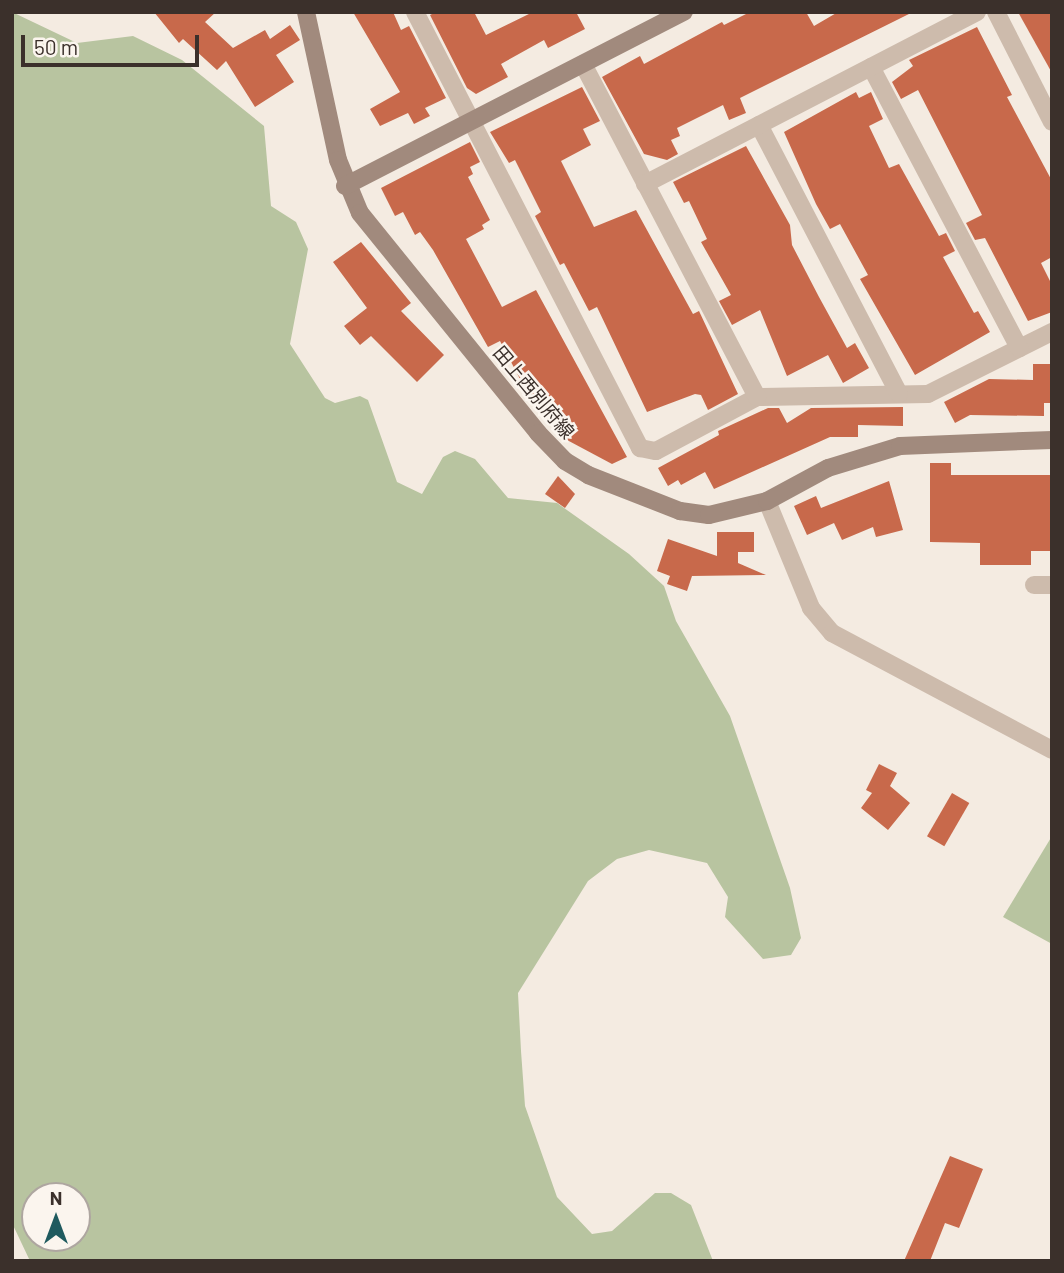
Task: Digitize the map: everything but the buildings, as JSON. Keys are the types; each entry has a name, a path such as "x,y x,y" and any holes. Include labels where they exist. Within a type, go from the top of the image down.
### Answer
{"street":[{"name":"田上西別府線","path":"306,12 345,186 360,213 538,433 565,461 588,475 680,511 729,513 767,501 828,468 900,446 1052,440"},
{"path":"415,12 640,448 656,451 757,397 928,394 1052,332"},
{"path":"345,186 684,12"},
{"path":"645,184 977,12"},
{"path":"996,12 1051,118"},
{"path":"583,64 757,397"},
{"path":"871,67 1019,348"},
{"path":"759,125 899,394"},
{"path":"767,501 811,608 832,633 1052,750"}],"green space":[{"path":"12,12 77,43 133,36 182,60 264,126 271,206 296,222 308,249 290,344 325,398 335,403 360,396 368,400 397,482 422,494 443,457 455,451 475,459 508,498 557,503 629,554 664,586 676,621 730,716 790,888 801,938 791,955 763,959 725,917 728,897 707,863 649,850 617,859 588,881 518,993 525,1106 557,1197 592,1234 612,1231 655,1193 671,1193 691,1205 713,1261 30,1261 26,1252 91,1252 91,1182 21,1182 21,1242 12,1223"},
{"path":"1052,836 1052,944 1003,917"}]}
